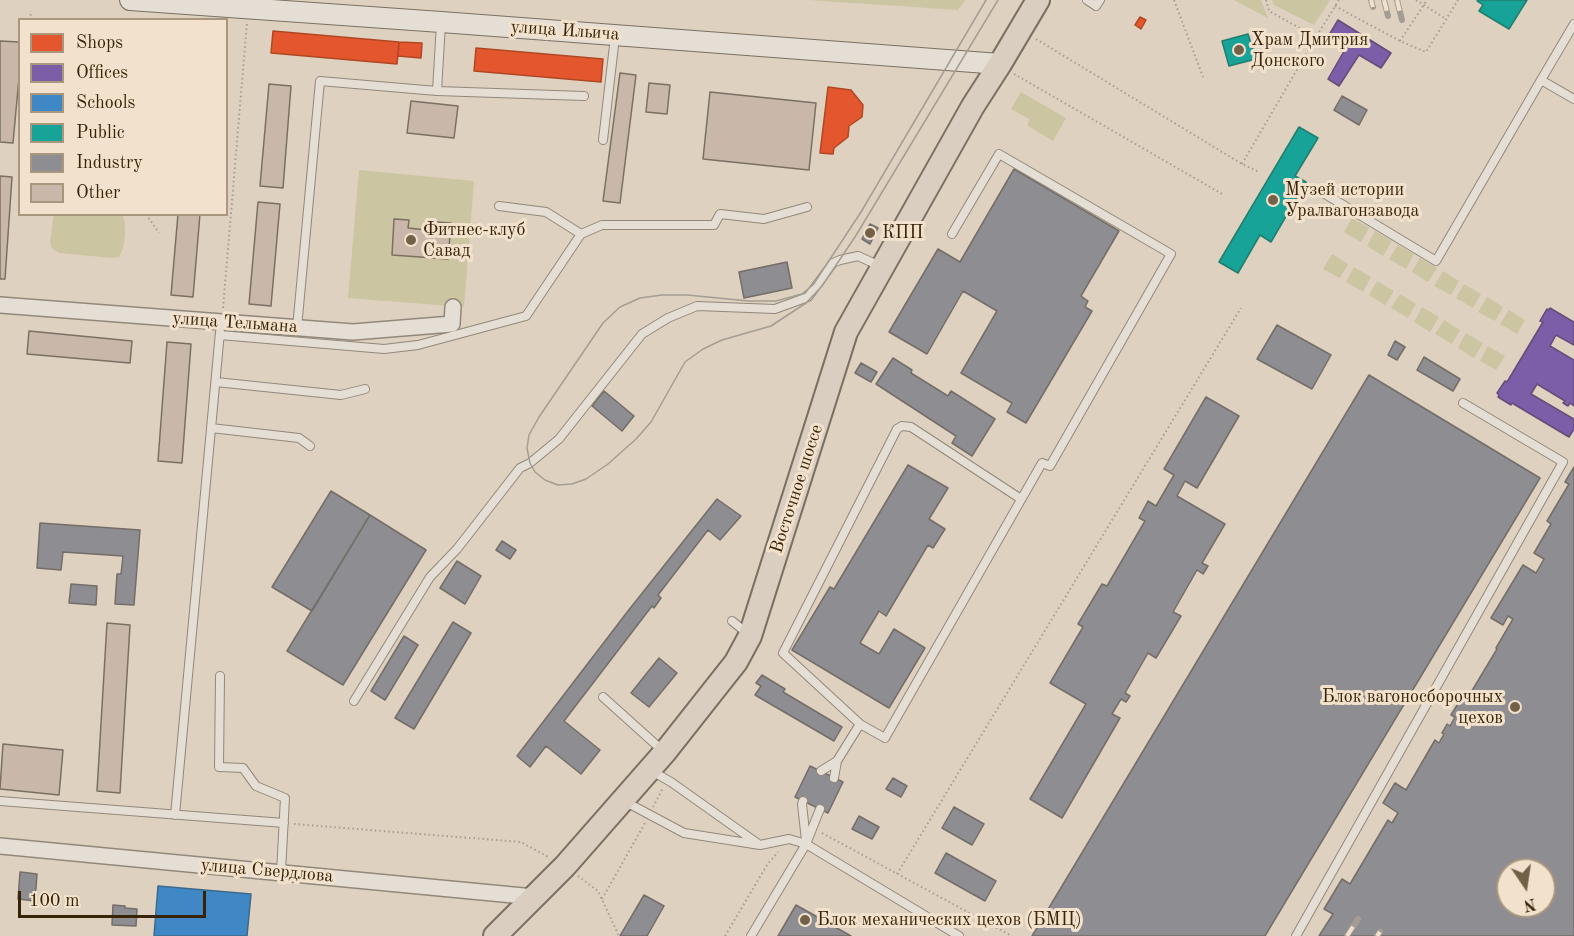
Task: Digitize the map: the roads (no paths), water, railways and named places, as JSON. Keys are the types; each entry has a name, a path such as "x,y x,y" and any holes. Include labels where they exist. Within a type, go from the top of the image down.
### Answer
{"main road":[{"name":"Восточное шоссе","path":"495,936 565,866 665,752 736,662 750,636 846,332 973,106 1007,69 1038,0"}],"street":[{"name":"улица Ильича","path":"130,0 249,4 1007,69"},
{"name":"улица Тельмана","path":"0,305 221,329 297,328 353,332 452,324 453,307"},
{"name":"улица Свердлова","path":"0,846 534,897"}],"lane":[{"path":"1087,0 1099,5"},
{"path":"437,91 441,22"},
{"path":"1320,191 1436,261 1574,24"},
{"path":"603,140 615,35"},
{"path":"1541,80 1574,99"},
{"path":"297,328 320,81 437,91 584,96"},
{"path":"952,234 999,154 1171,254 1050,466 1042,463 885,738 860,724 783,653 897,429 902,426 911,427 1021,499"},
{"path":"499,206 546,212 581,234"},
{"path":"176,815 221,329 384,349 418,345 526,316 581,234 602,225 714,225 720,214 764,219 807,207"},
{"path":"354,701 430,577 457,549 520,468 530,463 559,439 642,334 668,318 697,306 775,309 793,303 808,297 833,263 847,258 858,256 884,267"},
{"path":"216,382 341,395 365,389"},
{"path":"1296,936 1563,462 1463,403"},
{"path":"211,428 299,438 309,446"},
{"path":"732,621 750,636"},
{"path":"220,676 219,767 243,768 256,786 285,798 281,872"},
{"path":"603,697 665,752"},
{"path":"834,778 837,761 860,724"},
{"path":"821,771 837,761"},
{"path":"649,769 760,845"},
{"path":"623,800 684,833 760,845 789,839 806,843 959,936"},
{"path":"0,801 284,823"},
{"path":"803,801 806,843"},
{"path":"751,936 806,843 820,809"}],"tram line":[{"path":"986,0 861,212 813,285 802,294 776,301 662,295 640,298 620,307 603,323 529,435 527,448 530,463 535,472 545,480 558,485 572,484 586,479 608,464 651,422 685,362 703,349 722,340 771,326 806,303 822,286 855,237 998,0"}],"railway":[{"path":"1371,0 1373,7"},
{"path":"1384,0 1388,16"},
{"path":"1397,0 1402,20"},
{"path":"1347,936 1358,919"},
{"path":"1377,936 1380,932"}],"place":[{"name":"Храм Дмитрия Донского","path":"1239,50"},
{"name":"Музей истории Уралвагонзавода","path":"1273,200"},
{"name":"КПП","path":"870,233"},
{"name":"Фитнес-клуб Савад","path":"411,240"},
{"name":"Блок вагоносборочных цехов","path":"1515,707"},
{"name":"Блок механических цехов (БМЦ)","path":"805,920"}]}
